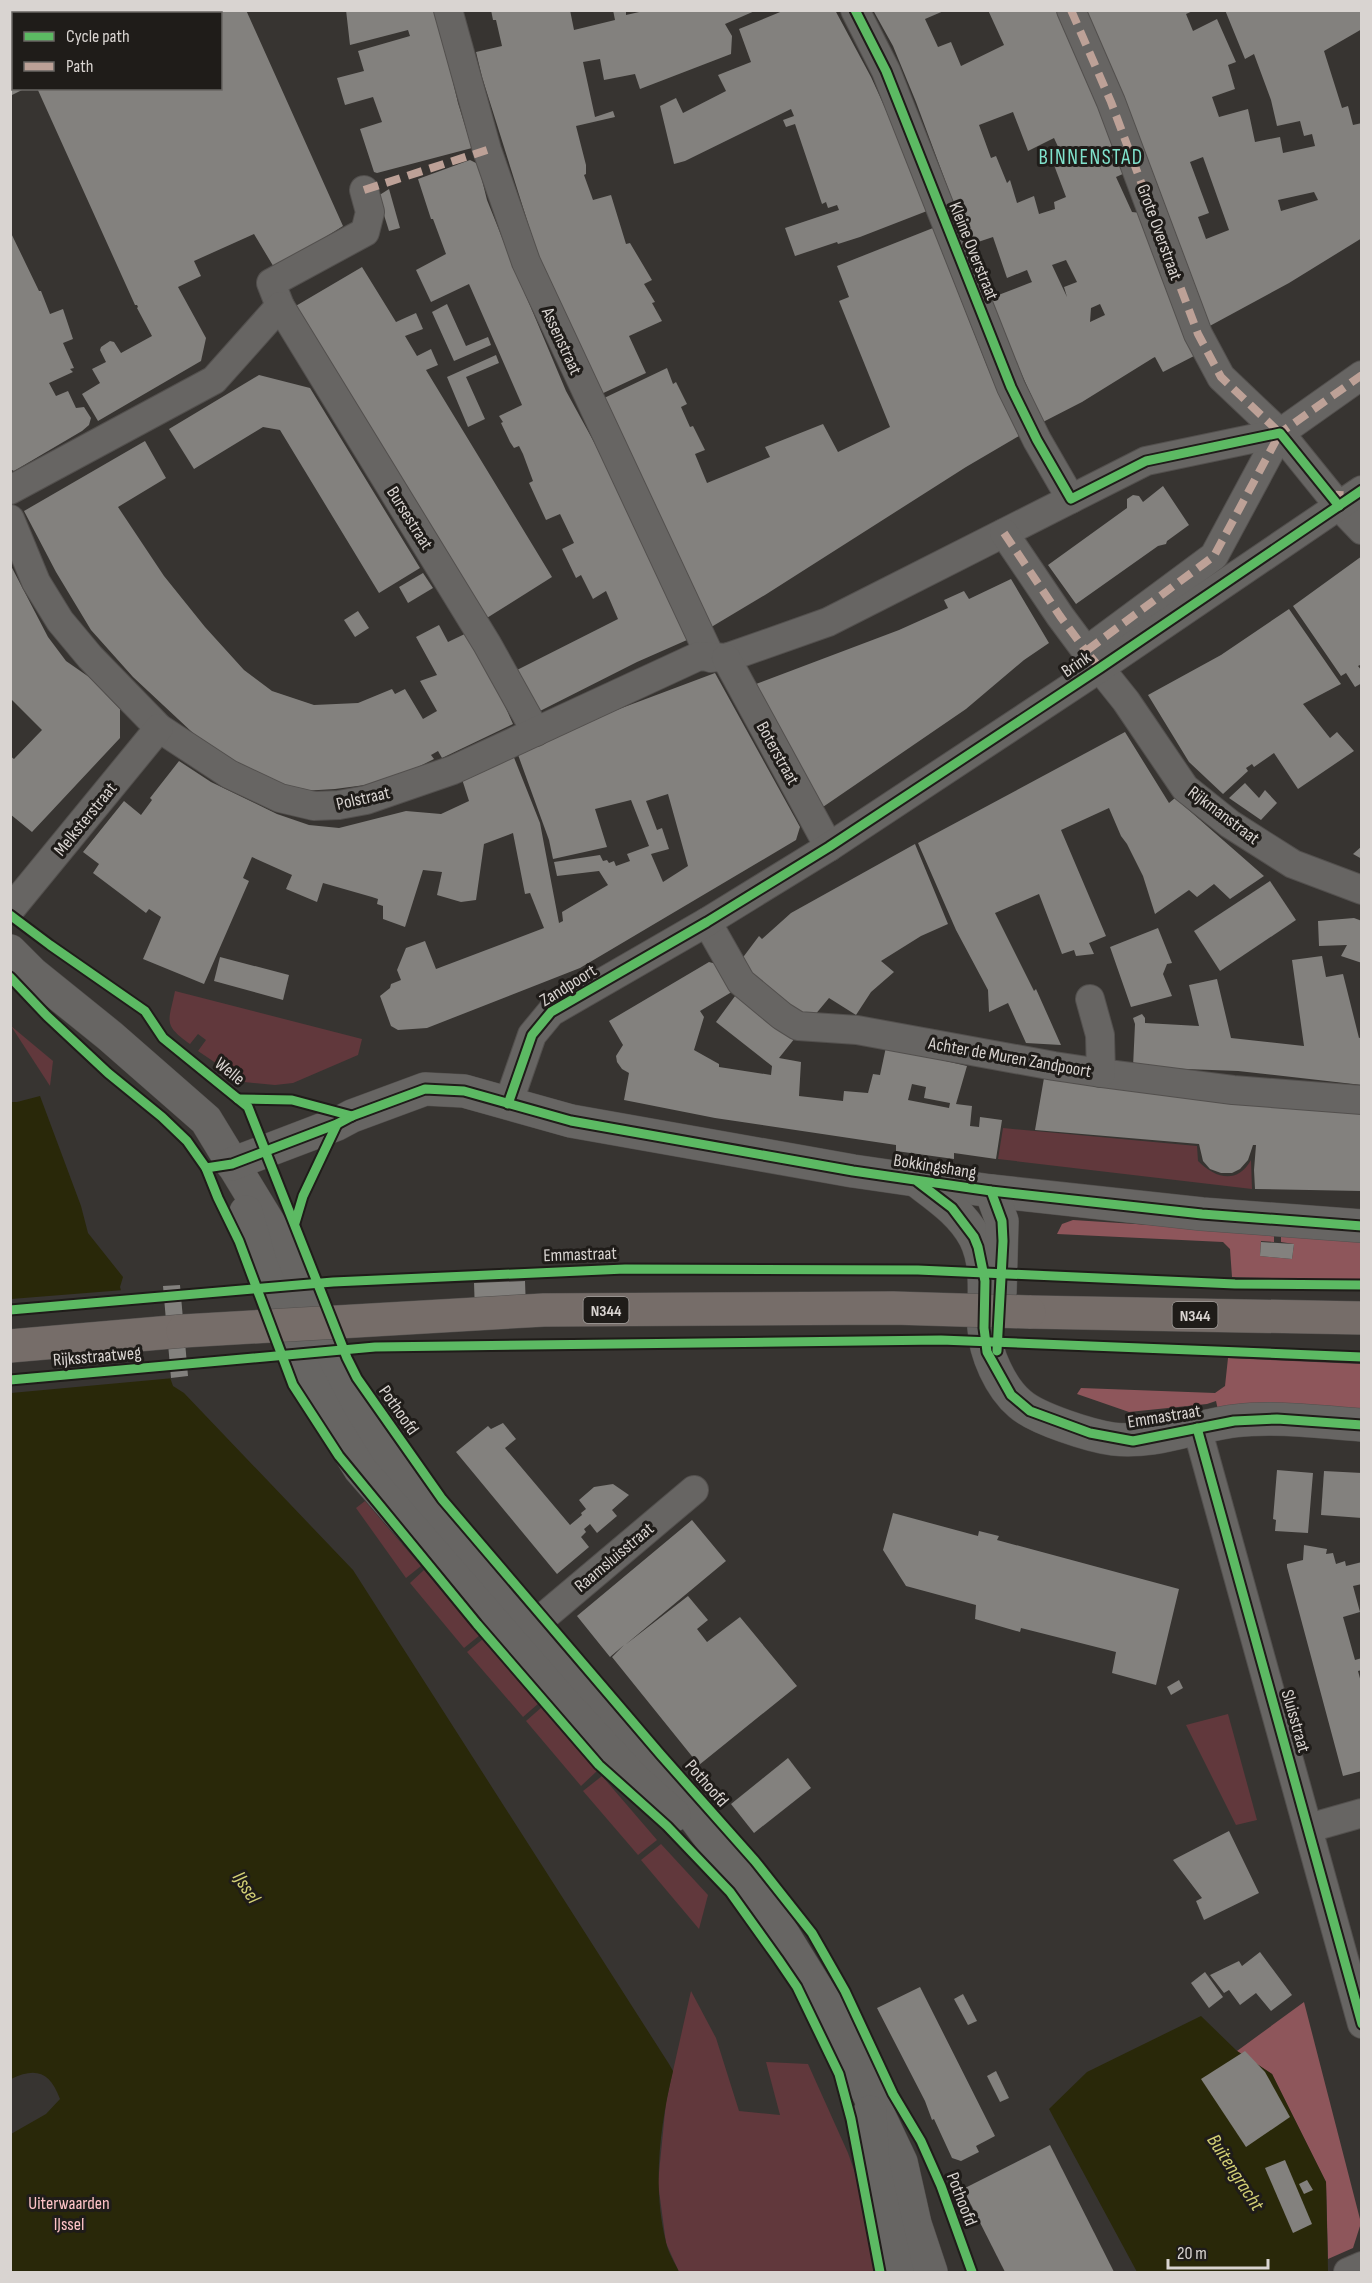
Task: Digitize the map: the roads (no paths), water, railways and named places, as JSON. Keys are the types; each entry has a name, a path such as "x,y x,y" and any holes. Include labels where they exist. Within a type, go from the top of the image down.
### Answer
{"main road":[{"name":"Rijksstraatweg","path":"10,1346 183,1330 544,1310 893,1308 1362,1318"}],"street":[{"name":"Assenstraat","path":"448,10 487,150 526,262 718,658"},
{"name":"Kleine Overstraat","path":"855,10 886,72 1011,387 1037,440 1071,499"},
{"name":"Grote Overstraat","path":"1071,10 1111,102 1198,334 1221,377 1280,433"},
{"name":"Bursestraat","path":"364,190 370,212 365,232 271,283 280,306 487,644 536,732"},
{"path":"10,490 214,380 280,306"},
{"name":"Brink","path":"718,658 828,622 1146,461 1280,433 1362,375"},
{"name":"Brink","path":"1093,659 1214,556 1280,433"},
{"path":"1280,433 1347,493 1362,530"},
{"name":"Brink","path":"830,847 1093,659 1347,493"},
{"name":"Polstraat","path":"10,519 36,582 60,621 90,657 159,728 229,774 280,798 314,806 339,806 379,796 453,770 699,656 718,658"},
{"name":"Brink","path":"1004,533 1060,616 1093,659"},
{"name":"Boterstraat","path":"718,658 830,847"},
{"name":"Rijkmanstraat","path":"1093,659 1126,701 1185,788 1230,824 1293,864 1362,890"},
{"name":"Melksterstraat","path":"10,910 159,728"},
{"name":"Zandpoort","path":"508,1104 532,1035 551,1012 707,922 830,847"},
{"name":"Achter de Muren Zandpoort","path":"707,922 741,982 782,1016 798,1026 857,1030 1101,1073 1233,1090 1362,1100"},
{"path":"10,951 32,973 110,1036 206,1119 232,1164 261,1265 315,1367"},
{"path":"1090,999 1100,1035 1101,1073"},
{"path":"232,1164 425,1089 464,1091 508,1104"},
{"name":"Bokkingshang","path":"508,1104 571,1121 991,1191 1202,1214 1362,1226"},
{"name":"Emmastraat","path":"915,1180 952,1208 974,1237 985,1281 984,1328 987,1352 1011,1395 1021,1405 1039,1415 1090,1433 1133,1441 1234,1421 1277,1419 1362,1425"},
{"path":"991,1191 1002,1221 1003,1241 996,1368"},
{"name":"Pothoofd","path":"315,1367 349,1405 379,1446 673,1788 778,1926 820,1994 901,2162 915,2224 931,2272"},
{"name":"Pothoofd","path":"315,1367 331,1422 360,1468 562,1701 633,1778 731,1866"},
{"name":"Sluisstraat","path":"1197,1428 1362,2024"},
{"name":"Raamsluisstraat","path":"534,1625 694,1490"},
{"path":"1309,1828 1362,1813"},
{"name":"Pothoofd","path":"868,2095 873,2165 897,2272"},
{"path":"1348,2272 1362,2266"}],"water":[{"name":"IJssel","path":"40,1096 81,1206 88,1233 123,1277 120,1287 122,1294 152,1327 173,1386 184,1393 353,1570 673,2071 661,2135 659,2200 666,2242 679,2272 11,2272 11,2134 46,2114 60,2099 52,2083 41,2074 28,2073 11,2079 10,1102"},
{"name":"Buitengracht","path":"1201,2016 1237,2051 1272,2074 1326,2182 1328,2272 1137,2272 1049,2109 1087,2072"}],"district":[{"name":"BINNENSTAD","path":"1091,157"}],"park label":[{"name":"Uiterwaarden IJssel","path":"69,2213"}]}
